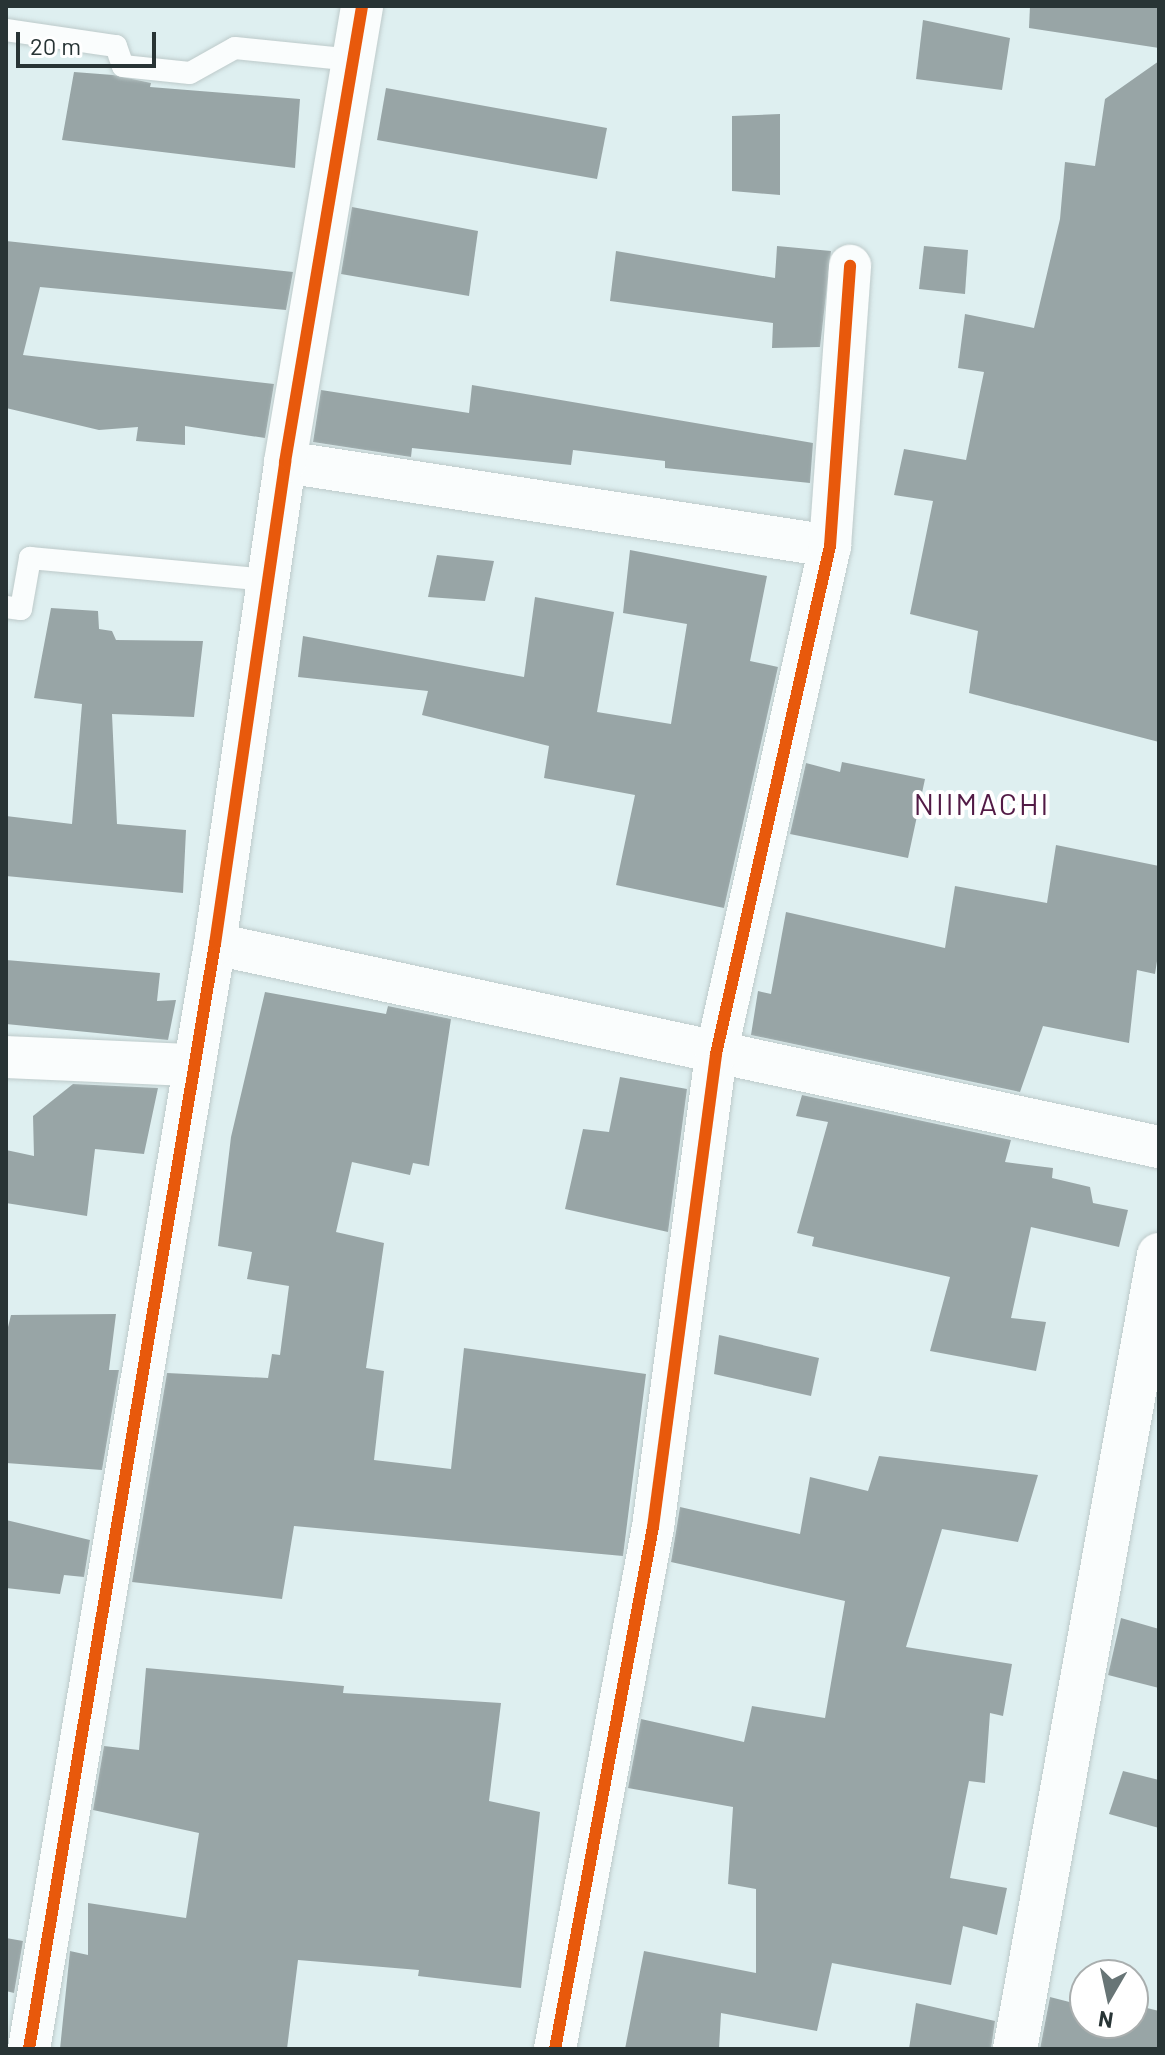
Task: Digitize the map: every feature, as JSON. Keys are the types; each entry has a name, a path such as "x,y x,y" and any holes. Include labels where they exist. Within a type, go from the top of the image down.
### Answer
{"street":[{"path":"29,2049 191,1065 215,944 285,462 362,6"},
{"path":"555,2049 653,1527 716,1054 830,546 850,266"},
{"path":"285,462 830,546"},
{"path":"215,944 1159,1147"},
{"path":"6,1057 191,1065"},
{"path":"1015,2049 1159,1255"}],"lane":[{"path":"6,30 116,46 123,66 190,73 235,48 353,60"},
{"path":"6,607 21,609 30,558 268,580"}],"building":[{"path":"1030,6 1159,6 1159,48 1029,28"},
{"path":"923,20 1010,38 1002,90 916,79"},
{"path":"1159,61 1159,742 969,693 978,631 910,614 933,501 894,495 904,449 966,460 984,372 958,368 965,314 1034,328 1060,219 1065,162 1095,166 1105,99"},
{"path":"74,72 113,75 151,83 150,87 300,99 295,168 62,140"},
{"path":"386,88 607,128 597,179 377,140"},
{"path":"780,114 780,195 732,191 732,116"},
{"path":"352,207 478,231 469,296 341,274"},
{"path":"6,241 293,272 286,310 40,287 23,355 274,384 265,438 185,426 185,445 136,441 138,427 99,430 6,408"},
{"path":"777,246 831,251 820,347 772,348 773,323 610,301 616,251 775,278"},
{"path":"924,246 968,250 965,294 919,289"},
{"path":"472,385 813,443 810,483 665,468 665,461 573,450 571,465 412,448 411,457 313,442 321,390 469,413"},
{"path":"630,550 767,576 750,661 778,667 724,908 616,885 635,795 544,778 549,746 422,715 428,691 298,677 303,636 524,677 535,597 614,612 597,712 671,724 687,624 623,613"},
{"path":"437,555 494,561 485,601 428,597"},
{"path":"51,608 98,611 99,629 112,631 116,640 203,641 194,717 112,714 117,824 186,830 183,893 6,876 6,816 72,824 82,704 34,698"},
{"path":"842,762 925,779 908,858 790,834 806,763 840,772"},
{"path":"1056,845 1159,866 1159,948 1155,974 1137,970 1129,1043 1043,1026 1020,1092 751,1035 758,991 771,994 786,912 945,948 955,886 1047,903"},
{"path":"6,960 160,973 157,1001 176,1000 168,1040 6,1024"},
{"path":"265,992 386,1014 388,1006 451,1019 429,1166 413,1163 410,1175 352,1162 336,1232 384,1243 366,1368 384,1371 374,1460 451,1469 464,1348 646,1374 623,1556 294,1526 282,1599 132,1582 167,1373 268,1378 272,1354 280,1355 289,1286 247,1279 252,1252 218,1246 231,1137"},
{"path":"620,1077 687,1089 668,1232 565,1209 583,1129 609,1132"},
{"path":"73,1084 158,1088 144,1154 95,1149 87,1216 6,1203 6,1150 34,1156 33,1116"},
{"path":"802,1095 1011,1140 1005,1162 1053,1168 1052,1178 1090,1187 1093,1203 1128,1210 1119,1247 1031,1227 1011,1318 1046,1322 1036,1371 930,1351 950,1277 812,1246 814,1237 797,1233 828,1122 796,1116"},
{"path":"116,1314 109,1370 119,1370 102,1470 6,1463 6,1335 11,1315"},
{"path":"719,1335 819,1358 811,1396 714,1374"},
{"path":"879,1456 1038,1475 1018,1542 942,1529 906,1647 1012,1664 1003,1716 990,1713 985,1783 969,1781 950,1878 1007,1888 997,1935 963,1926 951,1985 832,1963 817,2031 721,2013 719,2049 625,2049 644,1951 756,1973 756,1889 728,1884 733,1807 628,1788 641,1719 744,1742 752,1706 825,1718 845,1601 671,1562 680,1507 800,1534 810,1477 868,1491"},
{"path":"6,1520 90,1540 84,1577 64,1575 60,1594 6,1588"},
{"path":"1121,1618 1159,1629 1159,1688 1108,1675"},
{"path":"146,1668 344,1686 343,1693 501,1703 489,1801 540,1812 521,1988 418,1976 419,1970 298,1960 287,2049 60,2049 70,1951 88,1955 88,1903 186,1918 199,1833 93,1810 104,1746 139,1750"},
{"path":"1123,1771 1159,1780 1159,1828 1109,1814"},
{"path":"6,1938 23,1941 14,1993 6,1991"},
{"path":"1050,1997 1069,2002 1069,2039 1149,2039 1149,2008 1159,2011 1159,2049 1040,2049"},
{"path":"916,2003 995,2021 991,2049 909,2049"}],"cycle path":[{"path":"29,2049 215,944 285,462 362,6"},
{"path":"555,2049 653,1527 716,1054 830,546 850,266"}],"district":[{"name":"NIIMACHI","path":"982,803"}]}
